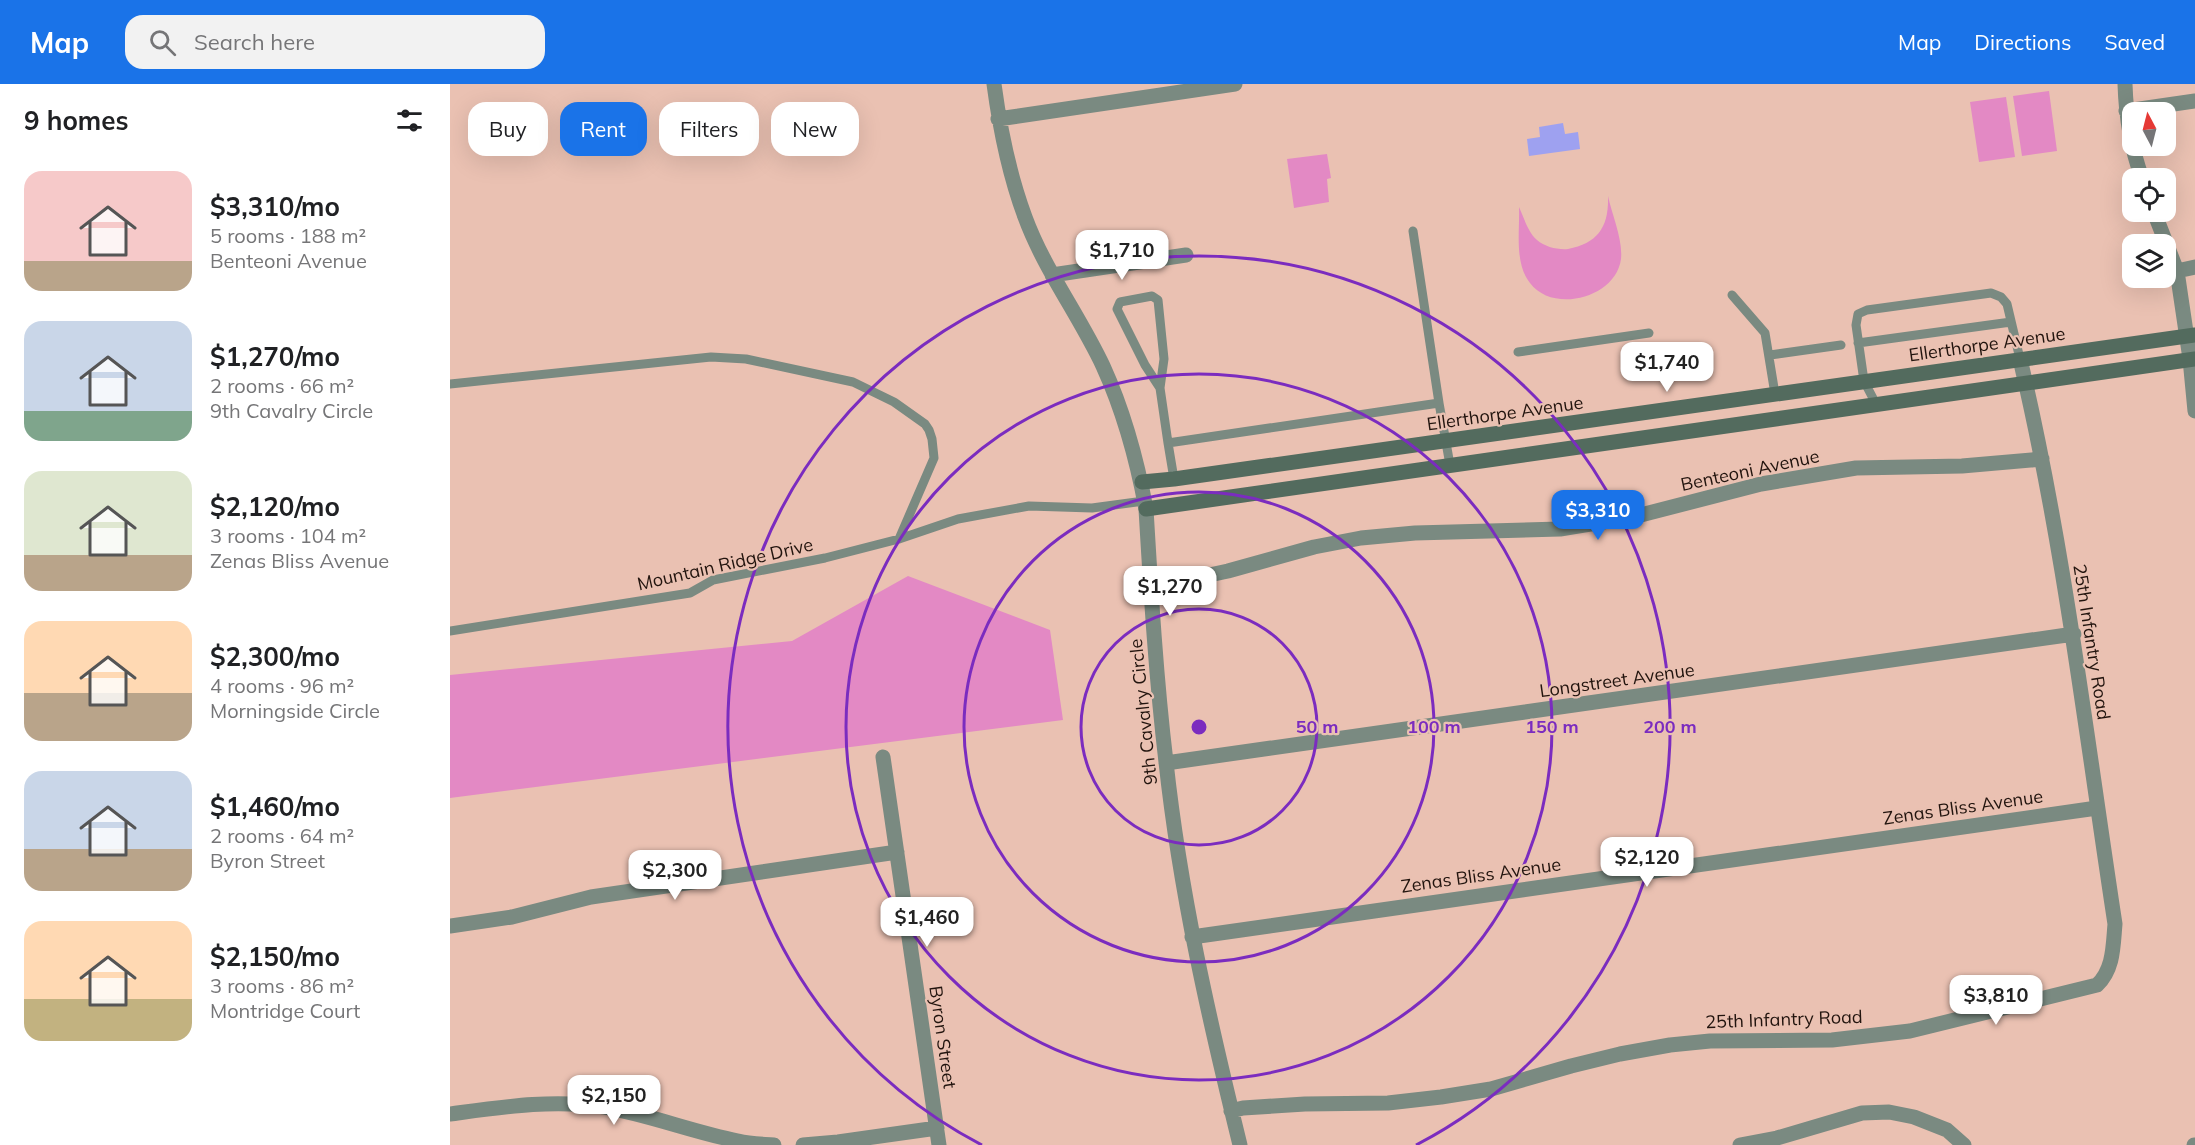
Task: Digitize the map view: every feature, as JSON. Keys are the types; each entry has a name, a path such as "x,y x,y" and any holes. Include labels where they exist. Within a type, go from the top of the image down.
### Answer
{"street":[{"name":"9th Cavalry Circle","path":"994,84 998,119 1012,176 1026,218 1053,275 1102,365 1124,415 1142,482 1166,763 1192,937 1240,1145"},
{"path":"998,119 1234,84"},
{"path":"2125,84 2126,102"},
{"path":"2176,104 2195,102"},
{"path":"2158,222 2177,271 2191,335 2195,411"},
{"path":"1053,275 1186,255"},
{"path":"2177,271 2195,267"},
{"name":"Ellerthorpe Avenue","path":"1142,482 2191,335"},
{"name":"25th Infantry Road","path":"1231,1111 1243,1108 1305,1104 1388,1103 1441,1097 1491,1089 1611,1056 1710,1041 1832,1040 1910,1030 2097,985 2105,978 2112,957 2115,924 2074,634 2042,459 2020,359"},
{"path":"1145,505 1450,465 2193,359"},
{"name":"Benteoni Avenue","path":"1151,585 1228,571 1314,547 1361,538 1415,533 1560,529 1633,517 1761,484 1856,468 1962,466 2042,459"},
{"name":"Longstreet Avenue","path":"1166,763 2074,634"},
{"name":"Byron Street","path":"883,757 939,1145"},
{"name":"Zenas Bliss Avenue","path":"1192,937 2097,808"},
{"path":"450,926 512,917 591,897 897,852"},
{"path":"450,1114 524,1104 581,1104 632,1113 739,1142 774,1145"},
{"path":"1740,1145 1777,1138 1862,1113 1889,1112 1947,1130 1964,1145"},
{"path":"803,1145 937,1128"}],"lane":[{"path":"1413,231 1450,465"},
{"path":"1876,404 1864,381 1856,325 1858,314 1867,310 1990,292 2001,297 2007,304 2020,359"},
{"path":"1732,294 1765,333 1775,394"},
{"path":"1160,388 1145,365 1117,309 1120,302 1152,296 1158,300 1164,358 1160,388 1174,479"},
{"path":"1858,343 2011,322"},
{"path":"1518,352 1649,333"},
{"path":"1770,355 1841,345"},
{"path":"450,384 711,357 746,359 853,382 894,402 925,424 929,430 934,458 899,539"},
{"path":"1168,443 1439,403"},
{"name":"Mountain Ridge Drive","path":"450,631 690,593 713,580 825,558 899,539 958,519 1029,506 1092,508 1145,505"}],"shaded area":[{"path":"2049,91 2057,151 2022,156 2013,96"},
{"path":"2006,97 2015,157 1979,162 1970,102"},
{"path":"1327,154 1331,178 1327,179 1329,202 1294,208 1287,159"},
{"path":"1608,196 1621,251 1617,272 1608,284 1582,297 1553,298 1540,292 1530,283 1522,266 1519,246 1519,207 1537,240 1552,248 1568,249 1587,243 1600,232 1606,217"},
{"path":"908,576 1050,630 1063,720 450,798 450,675 792,641"}],"water":[{"path":"1563,123 1565,134 1578,132 1580,149 1529,156 1527,139 1540,137 1539,127"}]}
